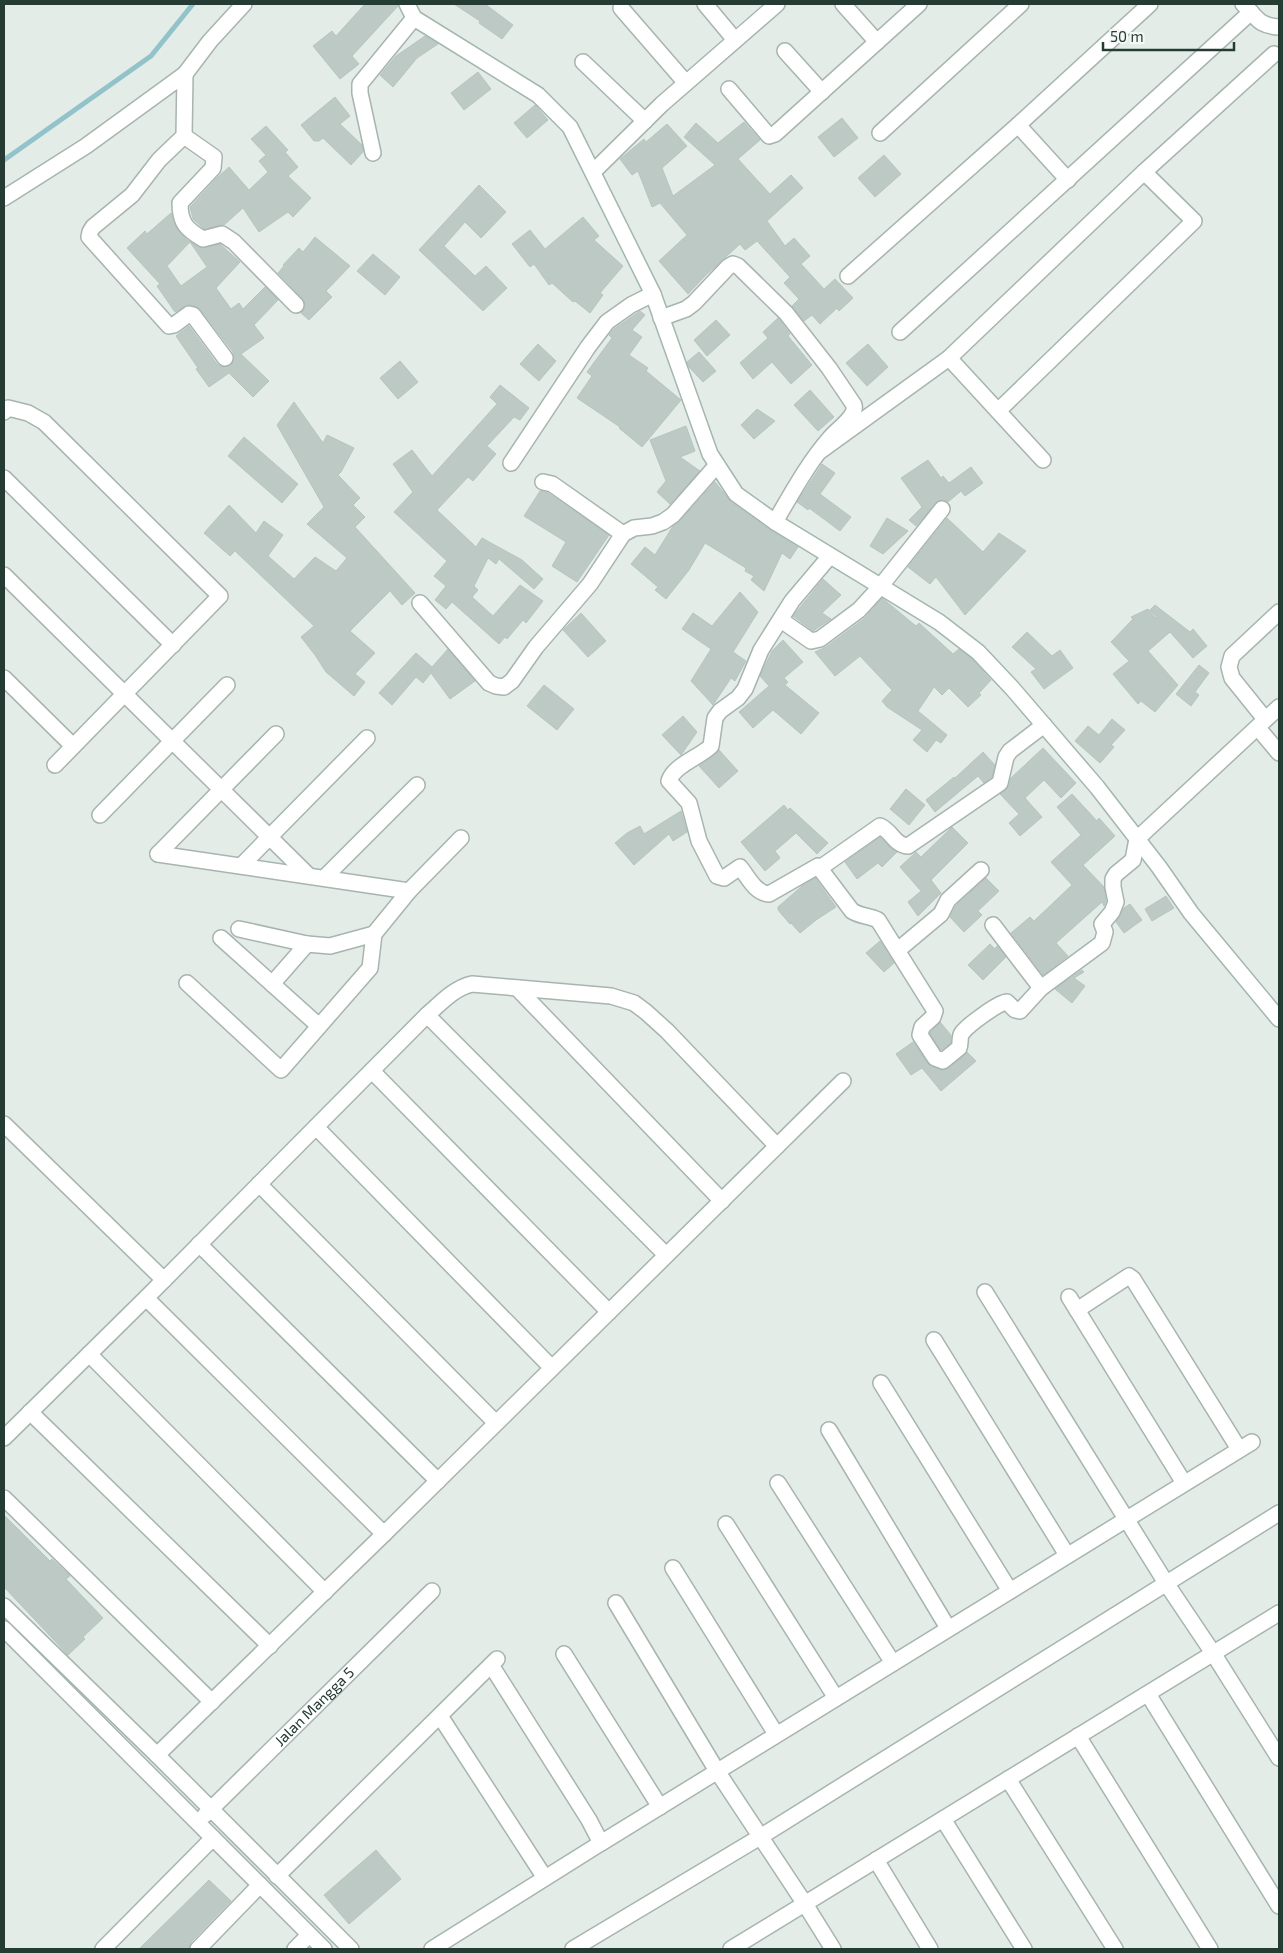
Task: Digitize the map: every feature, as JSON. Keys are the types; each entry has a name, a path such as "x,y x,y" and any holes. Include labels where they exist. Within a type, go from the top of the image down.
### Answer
{"street":[{"path":"4,198 86,146 185,74 210,41 244,4"},
{"path":"407,4 414,18 538,95 570,127 653,294 702,437 736,494 775,522 939,622 963,639 995,669 1097,787 1191,913 1279,1018"},
{"path":"705,4 735,40"},
{"path":"593,172 686,83 777,4"},
{"path":"843,4 877,42"},
{"path":"729,89 769,136 780,131 919,4"},
{"path":"880,133 1021,4"},
{"path":"848,276 1018,125 1150,4"},
{"path":"621,8 686,83"},
{"path":"900,332 1068,180 1247,8 1267,26 1279,27"},
{"path":"372,153 360,93 360,84 414,18"},
{"path":"785,51 822,92"},
{"path":"819,452 950,358 1144,172 1274,54"},
{"path":"583,62 645,121"},
{"path":"185,74 184,136 159,160 132,195 93,227 89,237 169,326 174,325 189,314 193,315 225,358"},
{"path":"1018,125 1068,180"},
{"path":"184,136 214,157 213,168 180,202 180,215 184,224 203,239 222,234 234,242 296,305"},
{"path":"998,411 1194,221 1144,172"},
{"path":"661,318 686,309 705,293 728,266 732,264 742,269 786,313 829,368 854,405 855,409 852,416 830,437 819,452 775,522"},
{"path":"511,463 588,347 607,322 624,308 653,294"},
{"path":"950,358 1043,460"},
{"path":"4,412 8,408 28,413 44,422 220,596 55,765"},
{"path":"420,603 489,683 504,687 516,676 536,647 590,584 623,534 634,528 652,526 663,522 673,515 717,465"},
{"path":"4,478 173,645"},
{"path":"543,482 552,484 623,534"},
{"path":"780,620 811,641 820,639 858,610 880,587 942,509"},
{"path":"830,556 792,601 761,650 745,690 738,698 720,711 715,718 711,746 683,765 670,776 669,781 689,802 699,841 717,876 724,878 740,866 758,890 763,894 769,894 816,866 820,868 828,882 852,911 860,916 869,916 878,920 935,1010 933,1017 922,1026 920,1035 935,1058 939,1060 943,1061 959,1048 960,1037 964,1030 999,1004 1007,1002 1015,1010 1020,1011 1042,988 1102,943 1105,932 1102,924 1112,912 1116,902 1114,879 1116,874 1133,860 1137,839 1279,706"},
{"path":"4,575 308,875"},
{"path":"1279,612 1232,656 1228,667 1232,678 1279,752"},
{"path":"4,678 73,746"},
{"path":"100,815 227,685"},
{"path":"820,868 880,826 884,827 896,842 902,846 908,846 1000,783 1006,757 1010,751 1044,725"},
{"path":"276,734 158,854 409,891"},
{"path":"241,866 367,738"},
{"path":"324,878 417,785"},
{"path":"187,983 280,1070 370,968 374,934 409,891 461,838"},
{"path":"898,950 941,914 948,900 981,870"},
{"path":"993,925 1042,988"},
{"path":"239,929 307,944 330,946 374,934"},
{"path":"221,938 319,1026"},
{"path":"272,984 307,944"},
{"path":"4,1438 427,1015 454,991 463,986 472,984 611,996 634,1003 667,1031 777,1146"},
{"path":"517,988 722,1200"},
{"path":"427,1015 666,1255"},
{"path":"372,1071 609,1312"},
{"path":"157,1755 843,1081"},
{"path":"4,1124 164,1280"},
{"path":"316,1127 552,1368"},
{"path":"259,1184 496,1423"},
{"path":"199,1244 438,1481"},
{"path":"432,1949 776,1734 1246,1445 1133,1279 1129,1276 1073,1304 1184,1483"},
{"path":"985,1292 1166,1584 1213,1653 1279,1758"},
{"path":"146,1298 384,1534"},
{"path":"934,1340 1067,1555"},
{"path":"89,1354 325,1592"},
{"path":"881,1383 1010,1591"},
{"path":"30,1412 270,1646"},
{"path":"830,1430 948,1628"},
{"path":"778,1482 893,1662"},
{"path":"4,1498 212,1702"},
{"path":"573,1949 760,1838 1279,1513"},
{"path":"726,1524 836,1698"},
{"path":"673,1568 776,1734"},
{"name":"Jalan Mangga 5","path":"198,1823 432,1591"},
{"path":"616,1603 717,1771 833,1949"},
{"path":"4,1606 157,1755 350,1949"},
{"path":"736,1948 1279,1613"},
{"path":"4,1629 324,1949"},
{"path":"564,1654 660,1807"},
{"path":"277,1876 494,1662 601,1843"},
{"path":"1148,1694 1279,1906"},
{"path":"440,1716 545,1878"},
{"path":"1078,1736 1210,1949"},
{"path":"1008,1779 1115,1949"},
{"path":"943,1819 1024,1949"},
{"path":"104,1949 213,1838"},
{"path":"876,1860 930,1949"},
{"path":"198,1949 260,1885"},
{"path":"295,1949 309,1935"}],"building":[{"path":"365,4 398,4 398,6 352,56 359,64 340,79 313,46 332,31 336,36"},
{"path":"454,4 485,4 513,25 502,39 479,23 480,21"},
{"path":"425,36 438,44 417,58 393,87 380,75 396,56"},
{"path":"478,72 491,89 464,110 451,93"},
{"path":"335,97 350,116 340,124 362,145 363,152 351,165 323,138 319,141 314,141 301,125"},
{"path":"535,105 548,120 527,138 514,123"},
{"path":"842,118 858,138 834,157 818,137"},
{"path":"744,122 760,140 738,159 770,194 791,175 803,188 767,221 785,246 794,238 810,256 801,264 824,289 835,279 853,298 839,311 837,308 820,324 812,315 804,321 792,306 799,299 784,283 790,277 757,241 745,250 740,244 688,294 659,261 687,235 660,203 652,207 638,171 632,175 620,159 644,139 646,142 667,124 687,146 662,168 673,196 715,165 684,137 696,123 718,143"},
{"path":"266,126 288,150 285,152 298,167 288,176 311,198 293,217 288,212 259,232 243,208 224,225 204,229 193,219 190,207 229,167 249,190 268,172 259,161 266,155 251,139"},
{"path":"884,155 901,174 875,197 858,178"},
{"path":"479,185 506,212 481,238 465,222 444,246 475,276 486,266 507,288 483,311 419,250"},
{"path":"171,213 177,229 187,240 201,248 220,244 240,262 216,288 231,309 239,303 243,309 265,287 278,300 254,325 264,338 241,354 269,381 253,397 229,373 209,387 196,369 198,368 176,336 189,326 217,364 222,367 230,366 233,362 233,352 200,309 188,305 175,312 157,286 160,284 127,248 145,231 147,234","holes":["190,242 207,267 181,286 167,266"]},
{"path":"583,217 599,236 594,240 623,266 600,293 603,295 590,313 575,301 573,302 552,283 549,285 534,264 530,267 512,244 530,230 545,249"},
{"path":"315,237 350,266 326,291 332,297 309,320 301,313 305,307 303,299 278,273 299,248 303,252"},
{"path":"373,254 400,277 385,295 357,271"},
{"path":"640,311 645,315 632,330 642,337 629,355 648,368 646,371 681,400 642,447 620,427 577,398 592,376 587,372 612,338 609,335 614,329"},
{"path":"778,318 790,334 788,336 812,365 791,384 772,362 753,379 740,363 768,338 763,332"},
{"path":"716,320 730,335 707,356 694,340"},
{"path":"538,344 556,361 539,381 520,364"},
{"path":"868,344 888,367 867,386 846,363"},
{"path":"699,352 716,371 703,382 689,367 687,362"},
{"path":"400,361 418,382 398,399 380,378"},
{"path":"500,385 529,408 520,420 514,417 487,446 496,454 473,481 468,477 437,510 476,547 482,538 522,560 543,579 534,589 499,559 496,564 488,558 474,586 478,590 472,597 493,616 520,585 543,601 526,623 523,620 507,639 505,637 499,644 452,602 446,609 435,600 446,586 434,576 447,561 394,512 413,492 393,464 412,450 432,476 497,404 490,397"},
{"path":"810,390 834,417 818,431 794,405"},
{"path":"294,402 323,443 327,435 354,448 338,475 360,498 353,505 365,517 355,527 415,593 402,605 390,591 350,631 375,653 355,674 365,682 354,696 326,672 301,637 314,626 235,551 230,556 204,533 229,505 256,533 264,521 283,535 268,556 294,579 315,557 336,571 347,558 307,524 324,507 277,425"},
{"path":"757,409 775,421 754,439 741,425"},
{"path":"686,426 695,451 680,457 700,471 670,504 657,492 666,481 650,440"},
{"path":"244,437 298,484 282,503 228,456"},
{"path":"928,460 941,478 943,476 949,483 971,467 983,483 965,496 961,491 948,502 944,500 938,501 916,526 909,520 922,507 901,478"},
{"path":"822,464 835,473 820,494 851,517 840,531 809,508 808,510 797,502"},
{"path":"715,482 731,502 798,547 790,559 782,553 764,591 751,580 754,576 745,571 746,568 705,543 689,570 666,599 655,590 658,587 631,564 645,547 655,555 673,526 680,521"},
{"path":"540,491 548,493 609,535 577,582 552,566 566,542 524,516"},
{"path":"887,518 908,531 883,554 870,546"},
{"path":"947,518 983,552 999,533 1026,551 965,615 936,577 930,584 908,567"},
{"path":"823,579 841,595 822,613 831,619 813,631 793,616"},
{"path":"740,592 758,612 733,652 746,661 735,681 731,678 713,705 691,681 711,649 682,629 693,613 712,626"},
{"path":"882,598 916,626 919,623 953,654 959,649 972,659 991,680 979,693 981,695 968,707 949,688 942,695 934,687 918,711 947,735 941,743 936,740 927,752 913,740 922,730 887,707 882,701 892,690 860,656 835,676 815,652 826,647 865,618"},
{"path":"1155,605 1190,632 1193,629 1207,646 1193,658 1170,632 1148,651 1178,685 1155,712 1141,701 1138,704 1113,674 1129,661 1111,642 1133,619 1131,617 1148,609 1156,618 1150,610"},
{"path":"581,613 606,641 588,657 563,630"},
{"path":"1027,632 1052,656 1060,650 1073,668 1044,689 1031,672 1036,669 1012,647"},
{"path":"783,640 803,662 784,678 788,682 785,685 819,713 801,734 773,710 753,728 739,712 769,686 760,676 772,651"},
{"path":"448,649 475,681 450,699 431,673 423,683 416,677 392,705 379,693 416,653 432,667"},
{"path":"1199,665 1209,673 1195,692 1199,695 1191,706 1176,694"},
{"path":"544,685 574,709 557,730 527,706"},
{"path":"683,716 697,732 681,755 662,735"},
{"path":"1112,719 1125,730 1111,745 1114,747 1100,763 1075,741 1088,726 1099,735"},
{"path":"1043,748 1076,783 1061,798 1044,780 1025,798 1042,817 1020,836 1009,823 1019,814 1000,794 1009,786 1011,778"},
{"path":"719,750 738,771 719,788 699,766"},
{"path":"983,752 995,765 992,777 984,783 978,776 935,812 926,800 955,778"},
{"path":"906,789 925,805 909,825 890,809"},
{"path":"1072,794 1097,821 1099,818 1115,836 1083,865 1104,887 1106,901 1104,906 1102,902 1056,943 1068,956 1043,975 1011,933 1030,917 1034,921 1072,885 1051,862 1081,835 1057,807"},
{"path":"784,805 788,810 790,808 828,843 817,854 796,833 775,851 780,858 765,871 741,842"},
{"path":"681,811 687,832 673,841 669,834 634,865 615,843 627,833 640,826 644,834"},
{"path":"952,827 968,843 931,880 941,893 918,916 908,902 921,891 900,867 916,852 921,857"},
{"path":"880,837 897,852 882,867 878,863 857,879 845,862"},
{"path":"815,878 836,907 800,933 778,910 778,907 802,886"},
{"path":"986,878 999,891 978,911 982,915 964,932 950,917 956,906"},
{"path":"1166,896 1174,908 1152,921 1145,909"},
{"path":"1130,904 1142,920 1124,933 1116,922 1124,908"},
{"path":"880,941 894,963 884,972 866,953"},
{"path":"990,944 995,949 997,946 1006,957 983,980 968,965"},
{"path":"1082,970 1084,972 1074,978 1085,986 1072,1003 1055,989"},
{"path":"940,1022 951,1035 951,1043 941,1050 930,1033"},
{"path":"913,1042 928,1064 940,1070 949,1068 967,1052 976,1061 941,1091 922,1068 911,1075 896,1054"},
{"path":"4,1515 50,1561 52,1559 70,1576 66,1579 103,1618 68,1655 4,1587"},
{"path":"376,1850 401,1879 349,1924 324,1895"},
{"path":"209,1880 231,1901 191,1942 189,1949 139,1949"}],"waterway":[{"path":"4,160 151,56 193,4"}]}
